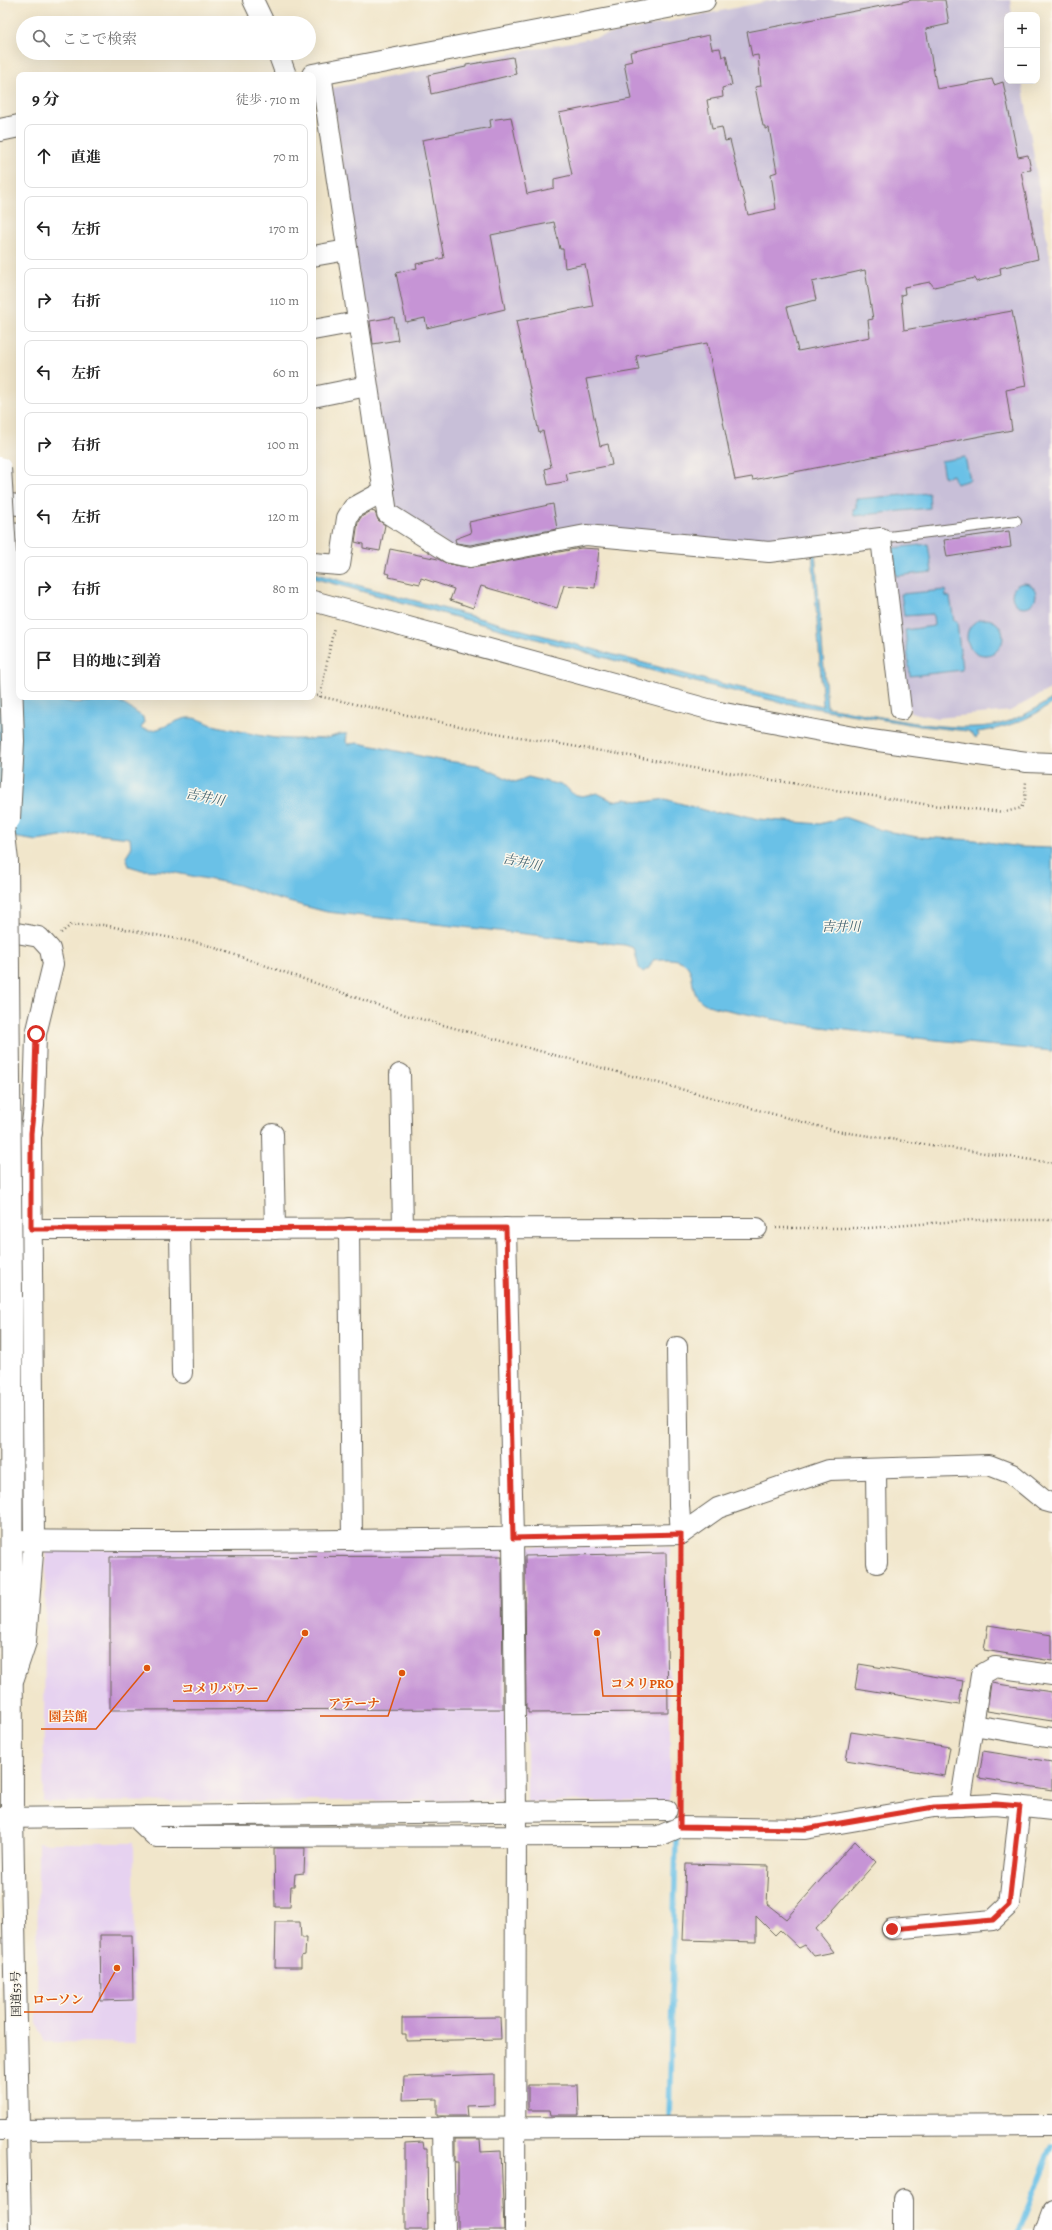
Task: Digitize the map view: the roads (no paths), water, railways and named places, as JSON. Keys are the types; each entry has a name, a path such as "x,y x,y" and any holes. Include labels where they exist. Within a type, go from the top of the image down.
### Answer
{"main road":[{"path":"317,75 704,0"},
{"path":"0,130 16,127"},
{"path":"0,468 9,618 14,741 7,861"},
{"name":"国道53号","path":"0,799 7,861 11,1297 6,1542 11,1685 6,1817 10,2130 20,2230"},
{"path":"0,1134 31,1133"},
{"path":"0,1414 11,1345"}],"street":[{"path":"253,0 261,16"},
{"path":"281,60 285,72"},
{"path":"317,75 347,250 387,513 400,523 450,553 470,556 586,535 769,552 881,538 901,710"},
{"path":"316,255 347,250"},
{"path":"316,329 357,322"},
{"path":"316,396 367,386"},
{"path":"316,563 340,565 347,518 353,508 365,500 384,491"},
{"path":"0,503 16,505"},
{"path":"0,532 16,534"},
{"path":"322,604 719,712 864,739 1027,762 1052,763"},
{"path":"0,930 39,937 50,949 53,964 36,1034 34,1106 31,1133 34,1540 26,1642 11,1685"},
{"path":"400,1074 403,1228"},
{"path":"273,1134 275,1229"},
{"path":"349,1228 352,1540"},
{"path":"506,1228 513,1538 516,1811 514,2127 515,2230"},
{"path":"31,1229 757,1228"},
{"path":"180,1229 182,1373"},
{"path":"677,1347 679,1505 681,1534"},
{"path":"6,1542 34,1540 352,1540 681,1534 718,1508 829,1470 876,1470 989,1465 1012,1474 1044,1501 1052,1503"},
{"path":"876,1470 877,1563"},
{"path":"960,1806 981,1675 995,1667 1052,1675"},
{"path":"973,1725 1052,1738"},
{"path":"134,1816 156,1837 516,1837 659,1836 680,1827 805,1829 934,1807 996,1804 1052,1810"},
{"path":"892,1929 993,1920 1009,1905 1020,1806"},
{"path":"6,1817 667,1810"},
{"path":"10,2130 1052,2125"},
{"path":"443,2127 445,2230"},
{"path":"903,2199 903,2230"},
{"path":"1045,2230 1052,2211"}],"lane":[{"path":"881,538 1016,521"}],"water":[{"path":"965,457 970,480 956,484 953,475 944,477 941,461"},
{"path":"929,493 930,508 854,516 853,509 856,508 856,499"},
{"path":"928,544 932,572 896,576 893,548"},
{"path":"812,551 815,551 827,707 937,726 981,727 1000,724 1020,717 1052,699 1052,704 1034,714 1007,726 977,732 979,735 976,738 968,731 920,726 779,702 683,679 316,579 316,574 710,681 823,706"},
{"path":"1024,583 1033,586 1036,595 1033,604 1024,607 1015,604 1012,595 1015,586"},
{"path":"945,590 946,596 950,597 954,621 957,622 962,670 910,676 905,630 934,626 933,614 904,616 901,594"},
{"path":"985,619 998,624 1003,637 998,650 985,655 972,650 967,637 972,624"},
{"name":"吉井川","path":"0,656 16,691 16,700 65,700 71,702 101,700 115,701 143,717 144,723 141,728 147,730 159,729 183,719 192,718 217,726 283,739 329,738 341,734 347,734 346,742 348,744 359,743 439,760 478,765 515,782 528,777 565,786 573,794 582,796 597,793 613,801 625,799 645,802 665,799 714,813 730,812 759,819 820,824 844,817 881,830 917,837 975,840 1020,847 1052,848 1052,1051 843,1030 753,1015 706,1004 698,998 694,991 691,974 688,967 682,962 671,959 653,960 649,968 643,972 639,968 634,948 625,945 327,912 277,899 238,885 166,871 142,870 129,866 126,857 131,849 130,838 84,833 37,841 0,835"}],"waterway":[{"path":"669,2121 676,1839"},
{"path":"1019,2230 1052,2146"}],"place":[{"name":"コメリパワー","path":"305,1633"},
{"name":"コメリPRO","path":"597,1633"},
{"name":"園芸館","path":"147,1668"},
{"name":"アテーナ","path":"402,1673"},
{"name":"ローソン","path":"117,1968"}]}
